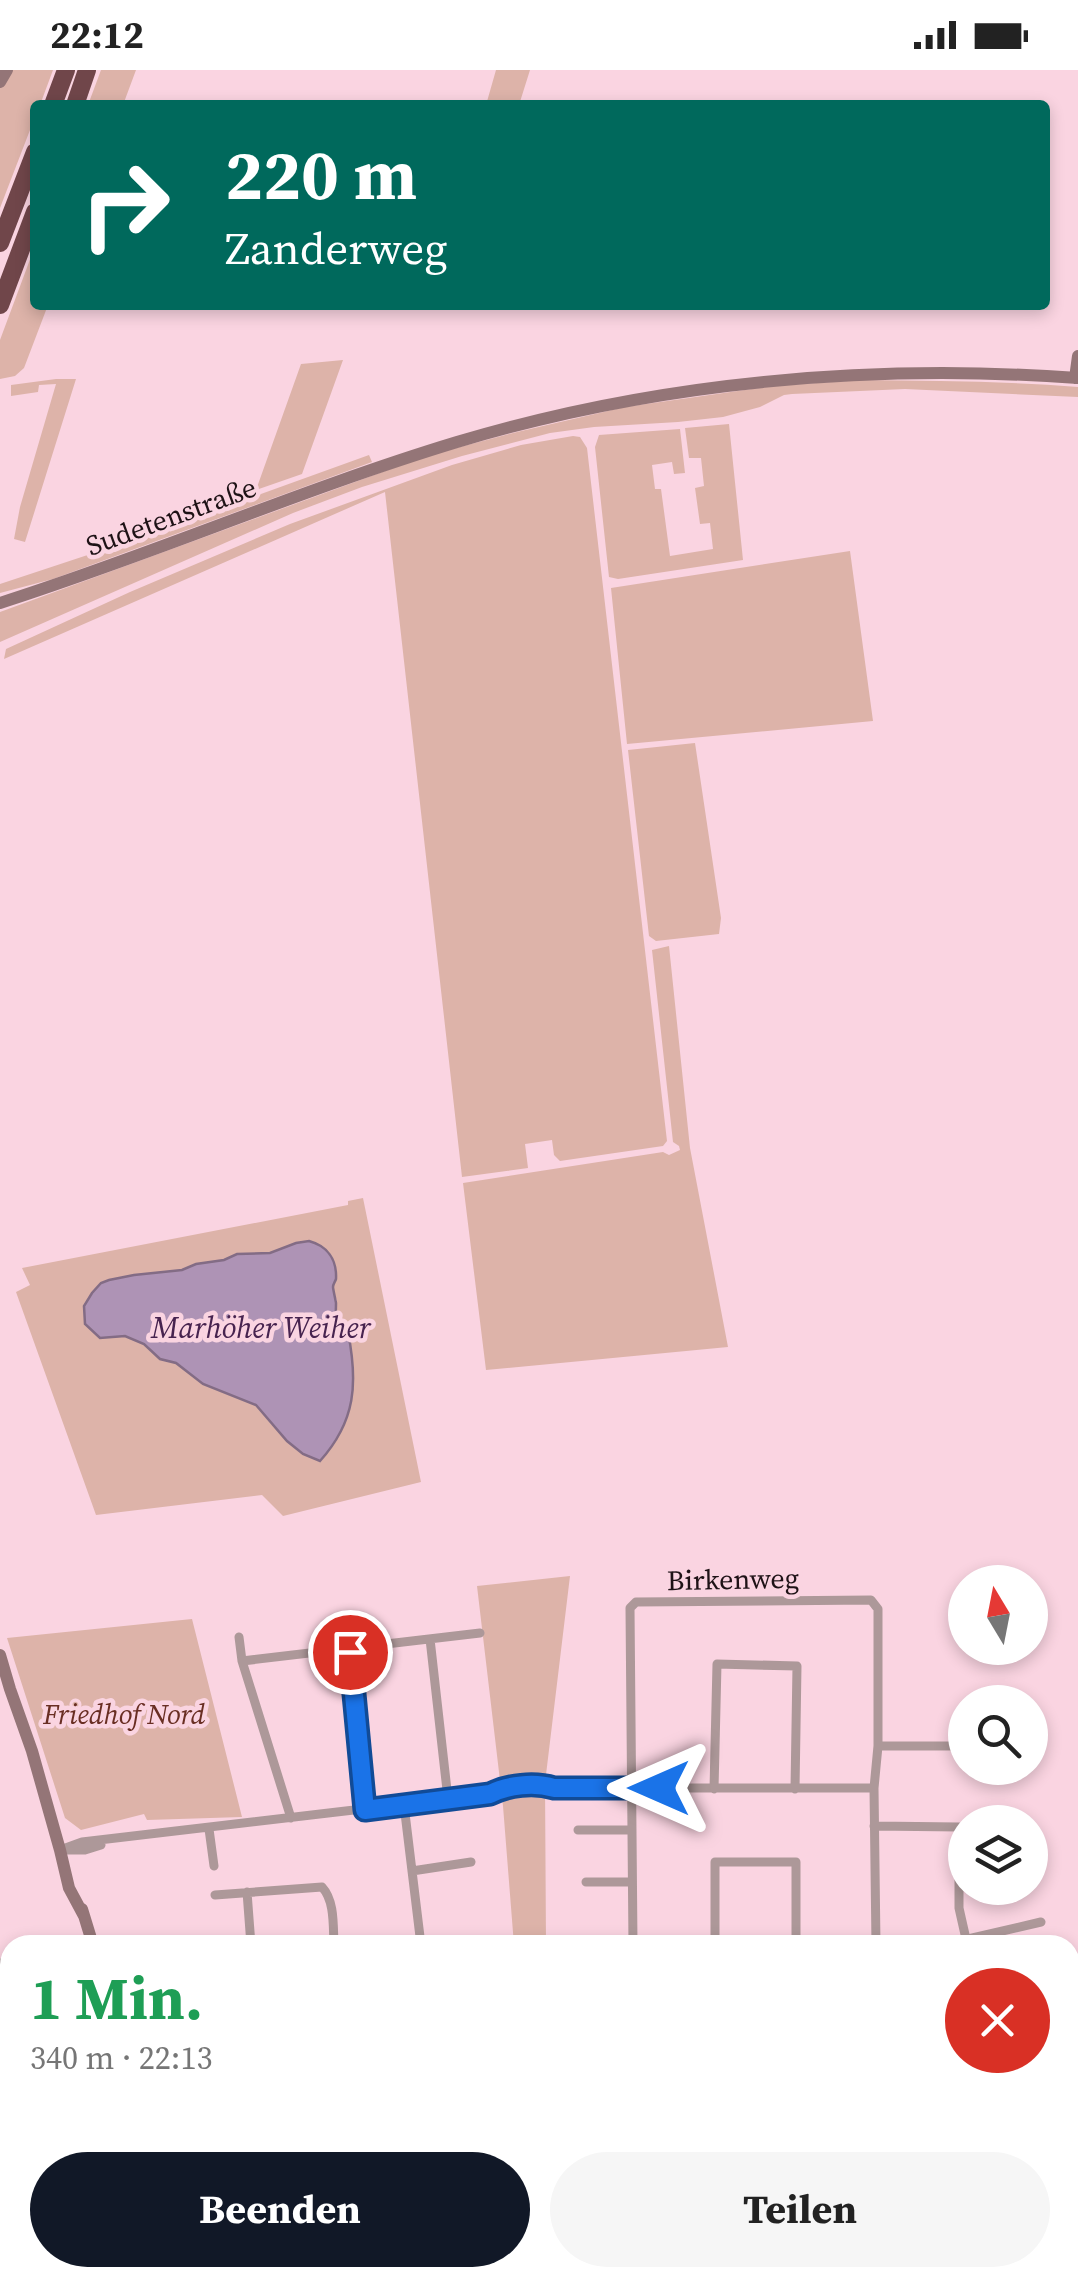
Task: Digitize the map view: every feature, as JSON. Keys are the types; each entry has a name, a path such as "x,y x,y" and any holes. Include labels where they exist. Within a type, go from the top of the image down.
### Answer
{"highway":[{"path":"54,100 66,70"},
{"path":"76,100 88,70"},
{"path":"0,244 30,165"},
{"path":"0,305 30,225"}],"main road":[{"path":"0,82 7,70"},
{"path":"1076,378 1078,356"},
{"name":"Sudetenstraße","path":"0,603 358,474 512,426 642,399 836,376 911,372 1076,378"},
{"path":"0,1655 60,1850 78,1886 90,1935"}],"street":[{"name":"Birkenweg","path":"631,1788 630,1608 636,1602 871,1600 878,1609 875,1935"},
{"path":"242,1661 480,1632"},
{"path":"239,1638 242,1661 291,1818"},
{"path":"430,1639 448,1799"},
{"path":"350,1649 365,1810"},
{"path":"714,1789 717,1664 797,1666 795,1789"},
{"path":"878,1746 948,1746"},
{"path":"60,1850 85,1850 114,1840 490,1794 541,1784 554,1788 874,1788"},
{"path":"631,1788 633,1935"},
{"path":"404,1804 420,1935"},
{"path":"874,1826 948,1827"},
{"path":"210,1828 214,1866"},
{"path":"578,1830 632,1830"},
{"path":"412,1870 471,1862"},
{"path":"715,1935 715,1862 796,1862 796,1935"},
{"path":"586,1882 632,1882"},
{"path":"215,1895 322,1887 330,1900 333,1935"},
{"path":"247,1892 250,1935"},
{"path":"958,1905 965,1935"},
{"path":"985,1935 1040,1922"},
{"path":"0,1962 0,2010"}],"green space":[{"path":"0,70 53,70 42,100 30,100 30,130 0,208"},
{"path":"101,70 136,70 125,100 90,100"},
{"path":"496,70 530,70 521,100 487,100"},
{"path":"30,259 30,310 46,310 24,368 15,376 0,379 0,340"},
{"path":"343,360 302,474 256,490 301,364"},
{"path":"76,379 25,542 14,539 20,507 56,384 39,385 38,392 11,396 11,385"},
{"path":"862,380 1078,387 1078,397 905,389 792,394 723,417 550,433 362,487 293,513 0,642 0,612 426,456 625,407 772,386"},
{"path":"729,424 743,560 618,579 609,577 595,447 599,435 680,429 685,473 674,474 672,462 652,465 655,489 661,489 670,556 713,549 710,523 700,524 695,488 704,486 701,458 689,458 685,428"},
{"path":"580,437 587,448 667,1141 663,1146 560,1161 554,1155 552,1140 525,1144 528,1168 462,1177 385,492 4,659 6,649 290,524 452,465 521,445"},
{"path":"369,455 372,462 53,579 0,593 0,584"},
{"path":"850,551 873,721 627,744 611,588"},
{"path":"695,743 721,918 719,934 656,941 649,936 628,750"},
{"path":"669,946 690,1148 728,1347 486,1370 463,1183 663,1152 669,1155 680,1150 673,1142 652,950"},
{"path":"363,1198 421,1482 283,1516 262,1495 96,1515 16,1292 30,1285 22,1268 348,1205 348,1201","holes":["309,1241 331,1255 336,1277 334,1315 339,1326 348,1332 354,1388 272,1425 256,1405 203,1384 176,1363 160,1359 144,1344 125,1336 109,1280 182,1270 237,1254 270,1253"]},
{"path":"570,1576 545,1783 546,1935 513,1935 503,1806 477,1586"},
{"name":"Friedhof Nord","path":"192,1619 242,1817 147,1820 144,1814 81,1830 65,1818 7,1638"}],"water":[{"name":"Marhöher Weiher","path":"309,1241 326,1250 335,1265 336,1320 348,1332 353,1368 347,1416 320,1461 287,1441 256,1405 203,1384 176,1363 160,1359 144,1344 125,1336 100,1338 85,1324 84,1306 101,1283 109,1280 182,1270 237,1254 270,1253"}],"route":[{"path":"350,1652 365,1810 541,1784 554,1788 659,1788"}]}
